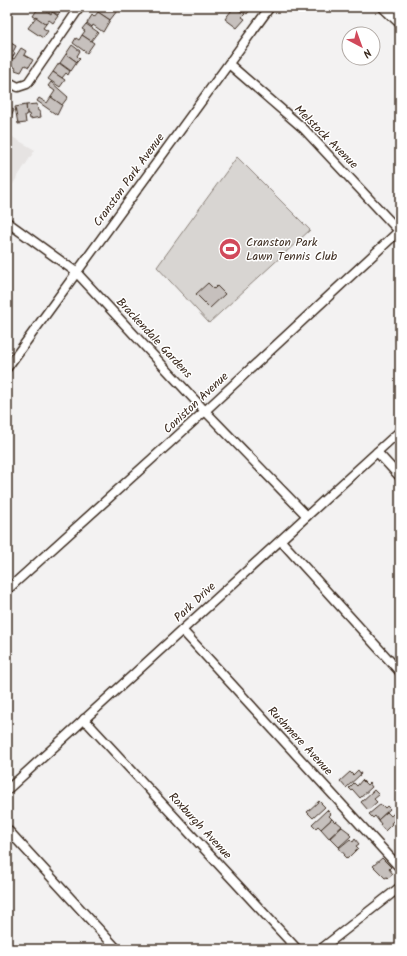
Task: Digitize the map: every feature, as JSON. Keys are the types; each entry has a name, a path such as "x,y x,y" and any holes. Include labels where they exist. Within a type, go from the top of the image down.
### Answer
{"main road":[{"path":"385,7 400,20"}],"street":[{"path":"7,81 18,87 27,84 80,7"},
{"name":"Cranston Park Avenue","path":"7,368 270,7"},
{"name":"Melstock Avenue","path":"229,64 304,130 400,232"},
{"name":"Brackendale Gardens","path":"7,222 76,272 205,411 307,516"},
{"name":"Coniston Avenue","path":"7,590 400,232"},
{"name":"Park Drive","path":"7,790 400,431"},
{"path":"377,452 400,477"},
{"path":"280,541 400,672"},
{"name":"Rushmere Avenue","path":"182,630 400,868"},
{"name":"Roxburgh Avenue","path":"84,719 297,949"},
{"path":"7,829 117,949"},
{"path":"321,949 400,887"}],"shaded area":[{"path":"7,134 35,150 7,193"},
{"name":"Cranston Park Lawn Tennis Club","path":"237,157 310,230 209,323 157,267"}],"building":[{"path":"39,7 58,16 53,23 49,20 46,24 33,16"},
{"path":"46,7 63,7 58,15"},
{"path":"99,7 113,7 117,11 110,20 98,12"},
{"path":"234,7 245,14 242,17 245,19 237,28 225,19"},
{"path":"237,7 252,7 247,14"},
{"path":"98,12 110,20 103,32 87,23 92,15 94,17"},
{"path":"36,17 46,24 43,28 48,31 43,38 28,28"},
{"path":"86,24 98,32 91,41 82,35 85,31 82,29"},
{"path":"82,35 94,43 87,53 73,43 76,38 79,40"},
{"path":"11,43 16,46 13,52 15,53 7,66 7,45 9,46"},
{"path":"72,45 80,51 77,56 80,59 77,62 66,54"},
{"path":"21,48 26,51 24,55 33,60 29,67 25,65 21,72 15,70 16,68 9,64"},
{"path":"66,54 77,62 71,71 60,63"},
{"path":"59,63 70,71 68,75 66,73 62,78 53,72"},
{"path":"53,72 65,80 60,87 48,79"},
{"path":"51,82 68,97 62,105 51,97 55,91 48,86"},
{"path":"51,97 62,105 57,115 37,101 39,98 47,103"},
{"path":"37,104 41,117 30,119 29,114 27,114 26,105"},
{"path":"26,105 26,123 18,124 15,107"},
{"path":"12,109 14,110 9,122 7,122 7,119"},
{"path":"208,283 214,289 217,286 225,294 210,308 196,294"},
{"path":"358,770 361,774 346,788 340,781 350,772 353,775"},
{"path":"362,780 367,785 369,783 372,787 360,798 353,790 352,791 349,788 354,783 357,786"},
{"path":"374,790 379,795 374,799 377,802 368,810 361,802"},
{"path":"319,801 325,807 313,818 307,812"},
{"path":"381,804 385,808 387,806 390,809 378,820 375,816 373,818 369,814"},
{"path":"327,810 331,814 329,816 332,819 321,829 318,826 316,828 312,824"},
{"path":"387,812 391,816 394,813 398,817 385,831 378,820"},
{"path":"332,819 342,826 329,838 321,829"},
{"path":"342,827 350,833 349,834 351,836 339,847 330,838"},
{"path":"350,839 353,842 355,839 359,844 356,846 358,848 347,859 339,848"},
{"path":"382,858 391,867 389,869 393,874 388,878 385,878 373,866"}],"place":[{"name":"Cranston Park Lawn Tennis Club","path":"230,249"}]}
